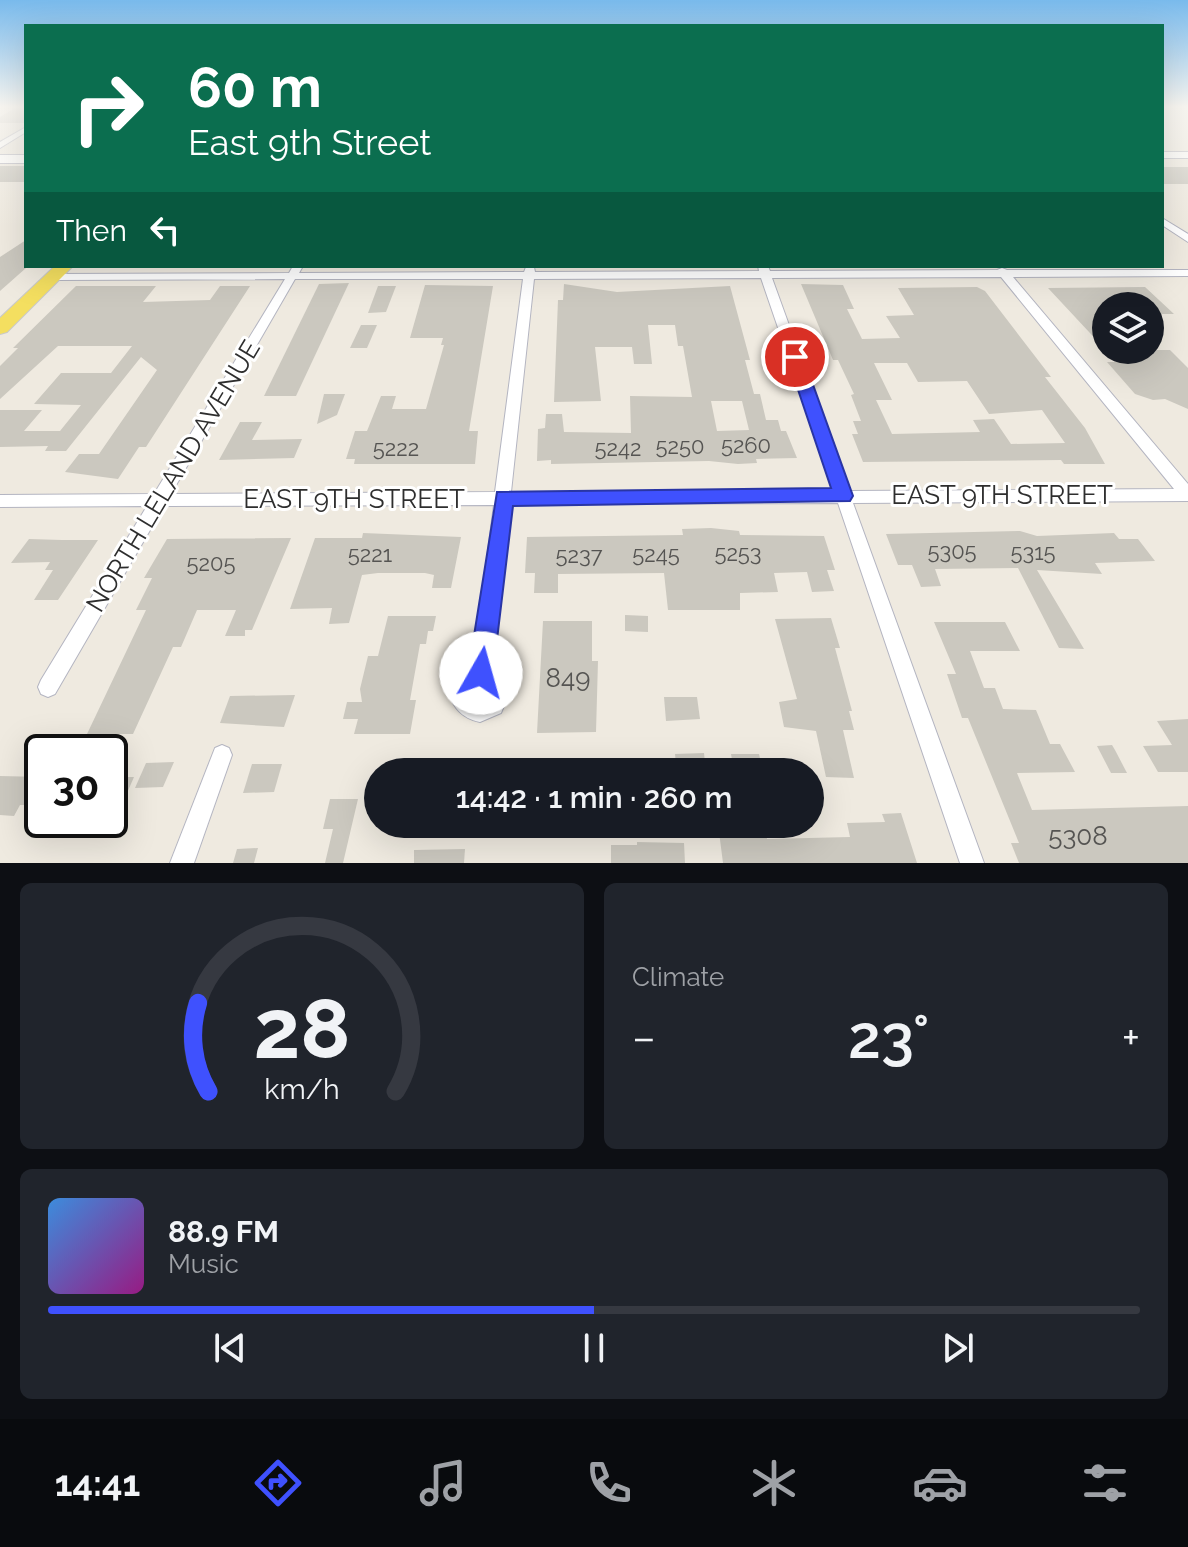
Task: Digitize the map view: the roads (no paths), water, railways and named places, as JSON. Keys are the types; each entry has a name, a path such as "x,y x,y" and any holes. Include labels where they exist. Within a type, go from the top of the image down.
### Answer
{"main road":[{"path":"1164,155 1188,155"},
{"path":"0,159 24,159"},
{"path":"0,328 59,272"}],"street":[{"path":"1164,222 1188,239"},
{"path":"765,270 972,863"},
{"path":"1001,270 1188,495"},
{"path":"59,272 1001,270 1188,273"},
{"name":"NORTH LELAND AVENUE","path":"48,687 295,271"},
{"path":"481,673 530,271"},
{"name":"EAST 9TH STREET","path":"0,501 1188,495"},
{"path":"182,863 222,755"}]}
